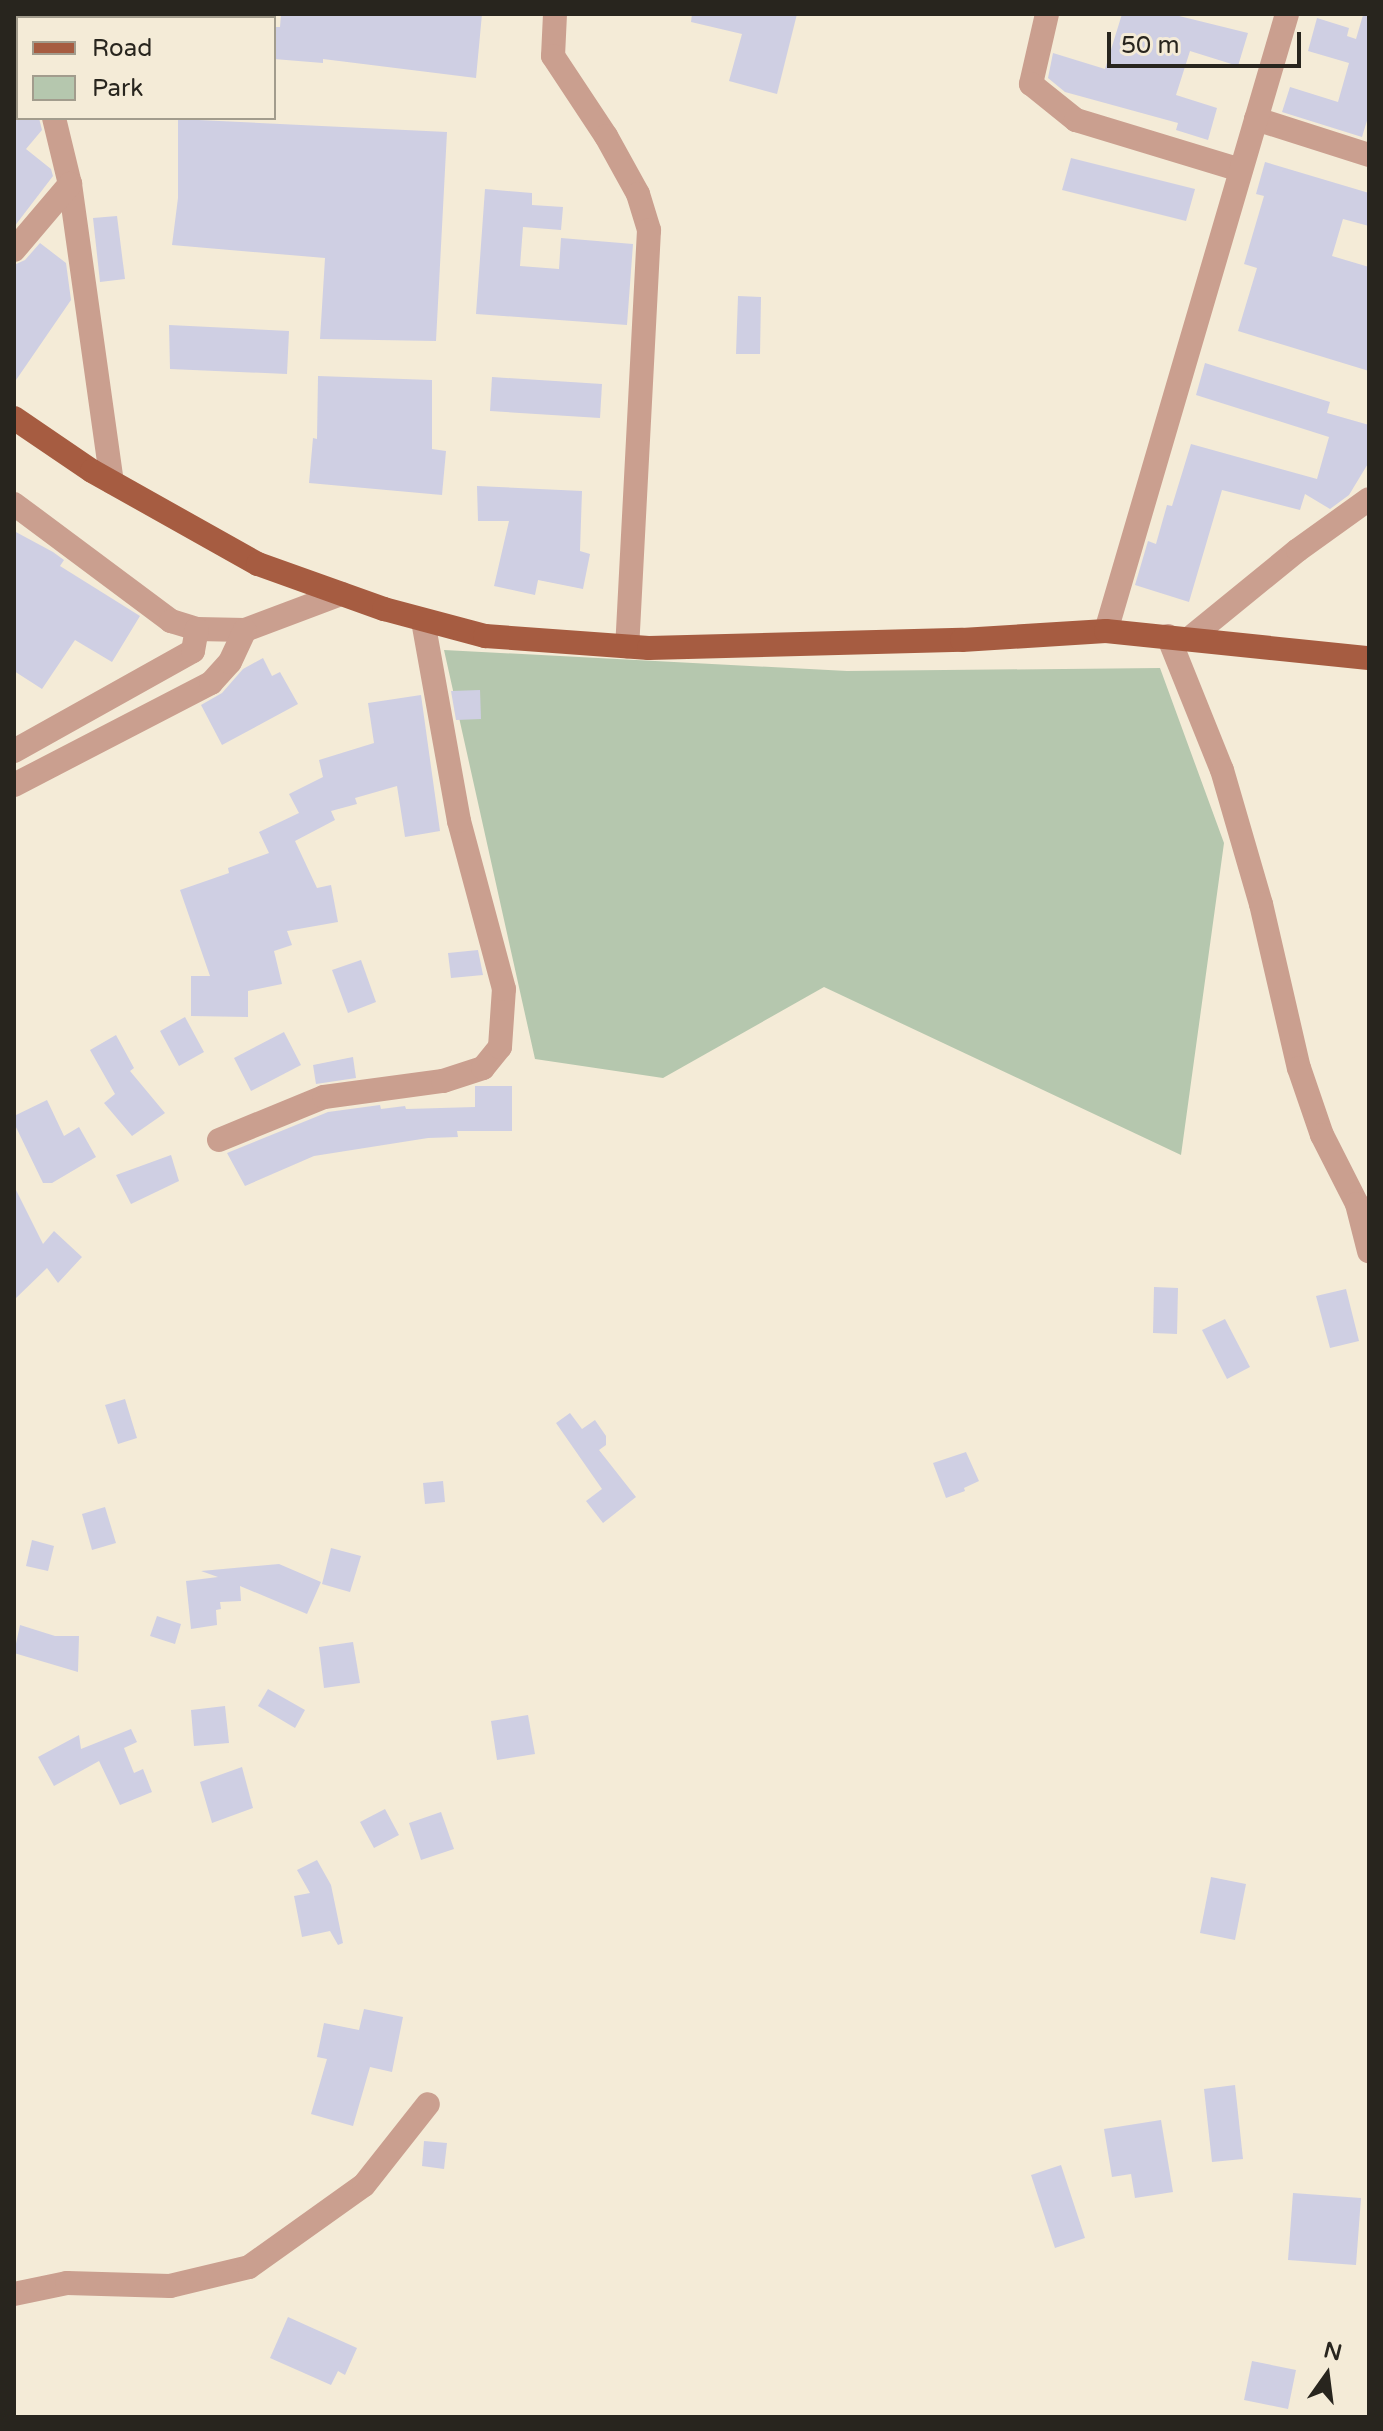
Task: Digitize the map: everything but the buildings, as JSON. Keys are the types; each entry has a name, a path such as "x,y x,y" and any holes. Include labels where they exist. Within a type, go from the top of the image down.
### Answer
{"main road":[{"path":"14,418 112,482 258,564 341,594 485,636 627,646 962,640 1106,631 1369,658"}],"street":[{"path":"555,14 553,56 562,76 606,136 638,194 649,230 627,646"},
{"path":"1047,14 1031,84 1076,120 1241,170"},
{"path":"1106,631 1287,14"},
{"path":"1256,119 1369,155"},
{"path":"54,120 70,184 112,482"},
{"path":"14,250 70,184"},
{"path":"1369,499 1179,637 1261,904 1299,1068 1322,1135 1357,1204 1369,1251"},
{"path":"14,504 171,621 197,629 245,630 341,594"},
{"path":"219,1140 324,1097 443,1081 483,1068 500,1047 504,989 459,821 423,620"},
{"path":"197,629 230,662"},
{"path":"16,744 193,651 197,629"},
{"path":"14,785 211,683 230,662 245,630"},
{"path":"14,2294 67,2283 170,2286 249,2267 364,2185 428,2104"}],"green space":[{"path":"444,650 847,671 1160,668 1224,843 1181,1155 824,987 663,1078 535,1059"}]}
